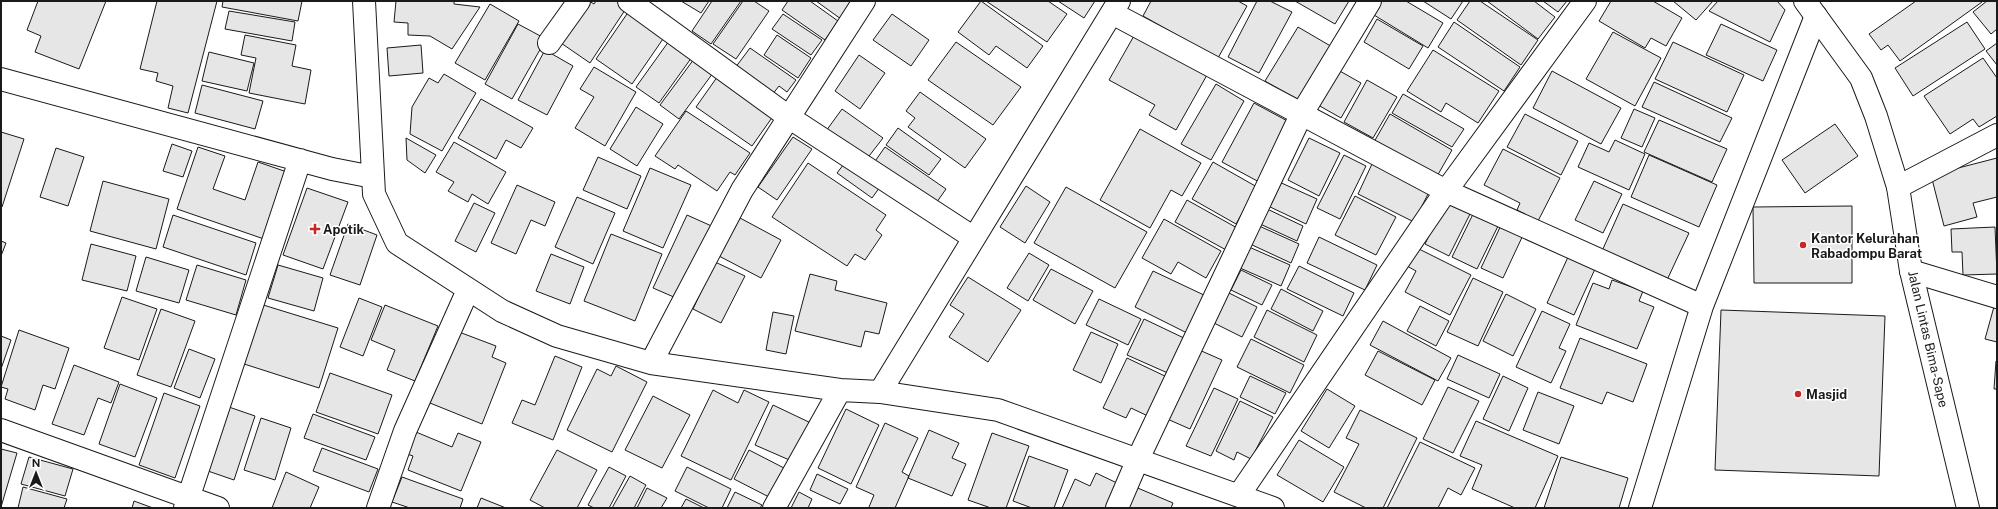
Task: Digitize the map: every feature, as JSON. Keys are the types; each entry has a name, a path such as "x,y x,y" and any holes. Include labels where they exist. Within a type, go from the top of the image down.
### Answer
{"main road":[{"path":"364,1 374,194 397,243 502,311 557,336 651,363 840,390 880,392 998,410 1273,508"},
{"path":"549,43 579,1"},
{"path":"629,1 790,118 974,238"},
{"path":"651,363 742,190 790,118 864,1"},
{"path":"1117,508 1138,460 1301,114 1370,1"},
{"path":"1240,495 1446,191 1586,1"},
{"path":"880,392 1116,7 1301,114 1446,191 1702,306"},
{"path":"1640,508 1702,306 1811,8"},
{"name":"Jalan Lintas Bima-Sape","path":"1811,8 1861,78 1876,116 1898,187 1911,271 1968,508"},
{"path":"1,79 300,160 374,177"},
{"path":"1898,187 1997,136"},
{"path":"186,503 300,160"},
{"path":"1911,271 1997,297"},
{"path":"378,508 405,431 468,290"},
{"path":"774,508 840,390"},
{"path":"1,430 186,503 218,508"}],"building":[{"path":"38,1 106,1 79,69 35,52 41,36 27,30"},
{"path":"157,1 217,1 188,113 168,108 173,86 156,81 158,73 140,69"},
{"path":"223,1 302,1 298,21 222,7"},
{"path":"396,1 454,1 454,4 480,7 452,49 430,36 408,35 408,23 394,22"},
{"path":"589,1 594,4 596,1 617,1 627,7 590,63 561,43"},
{"path":"681,1 709,1 701,13"},
{"path":"712,1 741,1 711,44 692,31"},
{"path":"743,1 754,1 769,11 736,59 713,44"},
{"path":"788,1 810,1 838,21 825,40 782,10"},
{"path":"816,1 854,1 841,19"},
{"path":"981,1 1043,46 1027,68 996,46 989,55 958,32"},
{"path":"986,1 1048,1 1067,14 1047,42"},
{"path":"1058,1 1095,1 1084,18"},
{"path":"1151,1 1238,1 1247,6 1218,58 1143,16"},
{"path":"1257,1 1270,1 1292,12 1259,73 1228,57"},
{"path":"1295,1 1349,1 1335,24"},
{"path":"1382,1 1406,1 1443,23 1428,48 1374,15"},
{"path":"1423,1 1463,1 1451,19"},
{"path":"1470,1 1480,1 1538,40 1521,65 1457,20"},
{"path":"1487,1 1534,1 1555,17 1538,39"},
{"path":"1543,1 1567,1 1558,12"},
{"path":"1611,1 1653,1 1682,18 1666,46 1651,38 1645,48 1599,21"},
{"path":"1673,1 1713,1 1696,20"},
{"path":"1718,1 1777,1 1785,10 1770,42 1709,11"},
{"path":"1916,1 1982,2 1900,61 1888,45 1881,50 1869,34"},
{"path":"1987,1 1997,1 1997,29 1991,34 1973,12"},
{"path":"490,4 519,21 485,80 455,63"},
{"path":"229,11 295,22 292,41 225,29"},
{"path":"629,11 665,36 632,84 596,59"},
{"path":"783,14 822,40 811,55 772,29"},
{"path":"892,14 929,40 911,66 873,40"},
{"path":"1377,19 1423,46 1409,69 1364,42"},
{"path":"1454,22 1520,67 1504,91 1438,47"},
{"path":"1967,22 1985,49 1913,96 1895,68"},
{"path":"518,24 546,39 512,99 485,84"},
{"path":"1721,24 1777,50 1763,81 1706,55"},
{"path":"1298,27 1334,48 1301,102 1265,81"},
{"path":"1613,32 1661,58 1635,106 1586,79"},
{"path":"1135,34 1207,75 1176,130 1149,115 1155,105 1109,80"},
{"path":"245,35 296,45 292,66 311,70 305,104 249,93 256,58 241,55"},
{"path":"777,35 811,58 798,78 764,55"},
{"path":"669,41 692,57 659,103 636,87"},
{"path":"956,42 1021,87 993,125 928,80"},
{"path":"1673,42 1744,75 1727,112 1655,79"},
{"path":"1997,43 1997,65 1986,51"},
{"path":"421,45 423,73 389,76 387,48"},
{"path":"750,48 796,80 787,92 779,86 772,95 735,68"},
{"path":"545,50 573,66 547,115 518,100"},
{"path":"1433,50 1499,91 1478,123 1446,103 1441,112 1407,91"},
{"path":"209,52 254,63 247,91 202,81"},
{"path":"859,55 885,73 860,109 835,91"},
{"path":"1983,58 1997,78 1997,116 1979,127 1973,119 1950,134 1924,96"},
{"path":"694,59 713,73 679,119 660,105"},
{"path":"594,67 636,92 605,146 575,128 594,97 580,89"},
{"path":"1338,70 1361,83 1341,118 1318,105"},
{"path":"1552,71 1621,108 1601,144 1533,108"},
{"path":"720,73 776,112 752,146 696,107"},
{"path":"444,74 476,93 442,151 410,134 412,107 429,78 438,83"},
{"path":"1367,80 1397,97 1373,138 1344,122"},
{"path":"1654,82 1732,118 1720,142 1642,107"},
{"path":"1216,84 1244,101 1211,160 1181,144"},
{"path":"202,85 263,101 255,129 195,113"},
{"path":"920,92 986,139 965,168 908,127 915,118 906,111"},
{"path":"1403,94 1464,129 1452,147 1392,113"},
{"path":"481,99 533,128 521,148 506,140 496,159 458,138"},
{"path":"1254,103 1293,124 1261,183 1222,162"},
{"path":"636,107 663,124 637,166 610,149"},
{"path":"842,109 883,138 866,160 826,131"},
{"path":"1634,109 1655,118 1642,147 1621,138"},
{"path":"686,111 750,153 735,175 730,172 717,191 678,165 675,169 655,156"},
{"path":"1390,114 1452,150 1436,178 1374,142"},
{"path":"1525,114 1578,141 1561,175 1507,147"},
{"path":"1659,120 1727,149 1712,182 1644,152"},
{"path":"1835,124 1858,156 1805,193 1782,160"},
{"path":"898,128 941,159 929,175 886,145"},
{"path":"1140,129 1201,163 1182,196 1171,190 1150,228 1100,200"},
{"path":"1,132 24,139 2,207 1,207"},
{"path":"793,137 812,149 777,200 758,187"},
{"path":"406,138 436,155 425,173 407,160"},
{"path":"1309,138 1340,153 1319,196 1288,180"},
{"path":"1615,140 1645,154 1629,190 1578,167 1589,143 1609,152"},
{"path":"454,142 506,172 488,204 472,194 468,202 448,191 454,182 436,172"},
{"path":"172,144 192,151 183,177 163,171"},
{"path":"198,147 225,156 213,189 245,200 258,162 287,172 264,239 177,209"},
{"path":"885,147 946,189 932,209 871,167"},
{"path":"56,148 84,157 68,206 40,197"},
{"path":"1503,149 1560,178 1538,221 1517,210 1520,203 1484,185"},
{"path":"1344,155 1366,166 1340,219 1317,208"},
{"path":"1649,155 1717,185 1699,227 1631,197"},
{"path":"850,156 885,180 872,198 837,173"},
{"path":"598,157 641,176 627,209 583,190"},
{"path":"1997,158 1997,197 1973,203 1977,217 1944,226 1931,175"},
{"path":"1213,162 1257,187 1236,224 1192,199"},
{"path":"808,163 886,215 876,230 882,235 865,260 855,254 847,266 772,217"},
{"path":"1372,164 1429,192 1414,222 1358,194"},
{"path":"650,168 691,185 663,248 623,231"},
{"path":"103,181 169,199 156,249 90,231"},
{"path":"1277,181 1317,199 1306,224 1266,205"},
{"path":"1594,181 1622,194 1603,233 1575,220"},
{"path":"517,185 555,202 545,226 531,220 516,254 491,243"},
{"path":"1026,186 1050,202 1025,243 1000,227"},
{"path":"1066,187 1147,232 1115,288 1034,243"},
{"path":"307,188 348,202 323,269 283,255"},
{"path":"1355,196 1396,217 1376,255 1335,235"},
{"path":"577,197 615,213 593,264 555,247"},
{"path":"1447,198 1472,210 1449,256 1425,244"},
{"path":"1187,200 1239,229 1228,251 1175,222"},
{"path":"474,203 495,213 476,252 455,241"},
{"path":"1623,204 1689,233 1667,280 1602,251"},
{"name":"Kantor Kelurahan Rabadompu Barat","path":"1852,206 1852,283 1754,283 1753,207"},
{"path":"1265,208 1303,226 1297,241 1258,223"},
{"path":"1475,210 1500,222 1477,269 1452,257"},
{"path":"173,215 256,243 246,275 163,247"},
{"path":"687,215 716,228 683,301 653,288"},
{"path":"740,218 781,240 761,278 719,256"},
{"path":"1164,219 1221,251 1206,278 1178,262 1171,274 1142,258"},
{"path":"1502,223 1524,233 1503,278 1481,268"},
{"path":"348,224 377,235 360,285 330,275"},
{"path":"1257,225 1299,244 1291,263 1248,243"},
{"path":"1995,227 1997,274 1963,275 1962,252 1952,252 1951,229"},
{"path":"611,234 662,254 635,321 584,301"},
{"path":"1319,237 1377,265 1365,290 1307,263"},
{"path":"1,241 6,243 1,256"},
{"path":"91,244 136,256 127,291 82,280"},
{"path":"1249,247 1290,265 1281,286 1240,268"},
{"path":"1417,248 1471,275 1450,315 1405,292 1416,271 1407,266"},
{"path":"1029,253 1049,265 1028,301 1007,288"},
{"path":"551,254 584,267 570,304 536,291"},
{"path":"146,257 189,270 179,303 136,291"},
{"path":"1568,257 1595,269 1574,315 1547,303"},
{"path":"715,262 745,276 721,323 693,309"},
{"path":"197,265 246,280 236,315 186,300"},
{"path":"278,265 323,278 314,311 268,298"},
{"path":"1299,266 1354,293 1343,316 1287,289"},
{"path":"1051,269 1093,291 1075,324 1033,300"},
{"path":"1241,270 1272,285 1262,305 1231,290"},
{"path":"1153,271 1206,296 1187,333 1135,307"},
{"path":"810,274 837,281 835,290 887,303 879,334 865,331 861,347 795,331"},
{"path":"968,277 1021,310 988,362 949,337 964,314 950,305"},
{"path":"1473,278 1503,292 1478,346 1447,332"},
{"path":"1612,280 1643,291 1639,301 1654,307 1637,349 1576,325 1593,283 1609,289"},
{"path":"1281,289 1323,311 1313,331 1271,309"},
{"path":"1227,292 1257,307 1242,337 1212,322"},
{"path":"1506,294 1536,309 1513,356 1483,341"},
{"path":"122,297 157,309 139,360 104,348"},
{"path":"359,298 382,307 363,356 340,347"},
{"path":"1099,299 1141,319 1128,345 1086,325"},
{"path":"1995,303 1997,304 1997,342 1985,339"},
{"path":"260,304 338,328 319,388 241,363"},
{"path":"385,305 438,326 415,381 387,370 395,350 371,340"},
{"path":"1420,306 1449,321 1436,346 1407,331"},
{"path":"161,309 195,321 171,387 137,375"},
{"path":"1267,310 1317,335 1304,362 1254,337"},
{"path":"1721,310 1885,316 1879,476 1715,470"},
{"path":"1542,311 1570,324 1559,348 1566,351 1551,383 1516,367"},
{"path":"773,312 794,316 786,354 766,350"},
{"path":"1144,319 1186,339 1170,374 1127,355"},
{"path":"1383,321 1451,358 1438,381 1370,345"},
{"path":"19,330 69,348 55,389 43,385 35,410 5,399 8,389 1,387"},
{"path":"459,332 496,346 492,357 506,363 482,424 430,403"},
{"path":"1091,332 1118,344 1101,383 1073,370"},
{"path":"1,336 11,340 1,369"},
{"path":"1580,338 1647,364 1633,402 1607,392 1602,404 1560,388"},
{"path":"1251,339 1304,365 1290,393 1237,367"},
{"path":"189,349 215,359 200,398 174,388"},
{"path":"1197,349 1222,360 1190,429 1165,418"},
{"path":"1378,351 1435,380 1422,405 1365,375"},
{"path":"1458,355 1500,374 1489,398 1447,379"},
{"path":"555,356 582,367 553,440 512,423 522,400 535,405"},
{"path":"1127,358 1169,378 1150,417 1131,408 1126,418 1103,408"},
{"path":"1996,361 1997,389 1994,389"},
{"path":"74,365 119,382 111,403 98,398 84,435 52,424"},
{"path":"616,366 647,382 612,452 567,430 597,369 611,376"},
{"path":"330,373 392,395 378,434 316,412"},
{"path":"1250,376 1286,393 1275,414 1240,397"},
{"path":"1503,376 1528,388 1509,431 1483,419"},
{"path":"120,384 157,398 135,457 99,444"},
{"path":"1448,387 1479,401 1453,453 1423,439"},
{"path":"1214,388 1238,399 1211,456 1186,446"},
{"path":"1327,389 1355,406 1329,448 1301,431"},
{"path":"713,390 738,403 744,390 769,402 731,480 681,456"},
{"path":"1538,392 1574,406 1559,444 1523,430"},
{"path":"164,393 200,406 175,478 139,465"},
{"path":"653,396 690,415 662,468 625,450"},
{"path":"1240,401 1273,417 1251,459 1237,452 1234,460 1216,451"},
{"path":"773,405 813,424 794,462 755,445"},
{"path":"226,406 255,416 234,480 205,470"},
{"path":"846,409 879,425 851,484 818,468"},
{"path":"1360,410 1417,438 1383,508 1366,508 1334,492 1359,444 1346,438"},
{"path":"313,414 375,437 366,460 304,438"},
{"path":"261,418 291,428 275,480 244,470"},
{"path":"1476,421 1558,456 1535,508 1515,508 1472,489 1482,465 1460,456"},
{"path":"885,423 918,438 902,472 909,476 895,508 870,508 869,507 874,495 856,487"},
{"path":"929,430 959,443 952,458 966,464 952,496 908,478"},
{"path":"416,432 452,447 458,433 481,442 461,491 408,470 413,456 407,454"},
{"path":"992,433 1029,446 1006,508 991,508 968,500"},
{"path":"1299,440 1344,467 1323,502 1277,475"},
{"path":"1420,442 1475,468 1461,495 1448,488 1438,508 1387,508"},
{"path":"322,448 378,469 369,492 313,471"},
{"path":"1,449 17,453 1,507"},
{"path":"557,450 597,470 577,508 545,508 530,500"},
{"path":"749,450 784,468 769,497 734,479"},
{"path":"1029,456 1068,470 1054,508 1032,508 1013,501"},
{"path":"29,457 73,469 65,496 21,484"},
{"path":"1561,457 1628,478 1619,508 1544,508"},
{"path":"609,467 626,476 609,508 594,508 588,505"},
{"path":"687,467 731,489 722,508 709,508 675,491"},
{"path":"286,472 319,487 310,508 272,508"},
{"path":"1096,473 1117,483 1106,508 1062,508 1075,479 1090,486"},
{"path":"817,474 848,489 840,504 810,490"},
{"path":"630,476 646,485 634,508 612,508"},
{"path":"402,477 463,499 460,508 410,508 392,502"},
{"path":"1133,486 1173,503 1171,508 1123,508"},
{"path":"23,487 67,499 64,508 18,508"},
{"path":"647,488 667,498 661,508 637,508"},
{"path":"735,492 762,505 760,508 727,508"},
{"path":"799,492 812,499 808,508 791,508"},
{"path":"481,498 506,508 477,508"},
{"path":"686,499 704,508 681,508"},
{"path":"134,501 153,508 132,508"}],"place":[{"name":"Apotik","path":"315,229"},
{"name":"Kantor Kelurahan Rabadompu Barat","path":"1803,245"},
{"name":"Masjid","path":"1798,394"}]}
